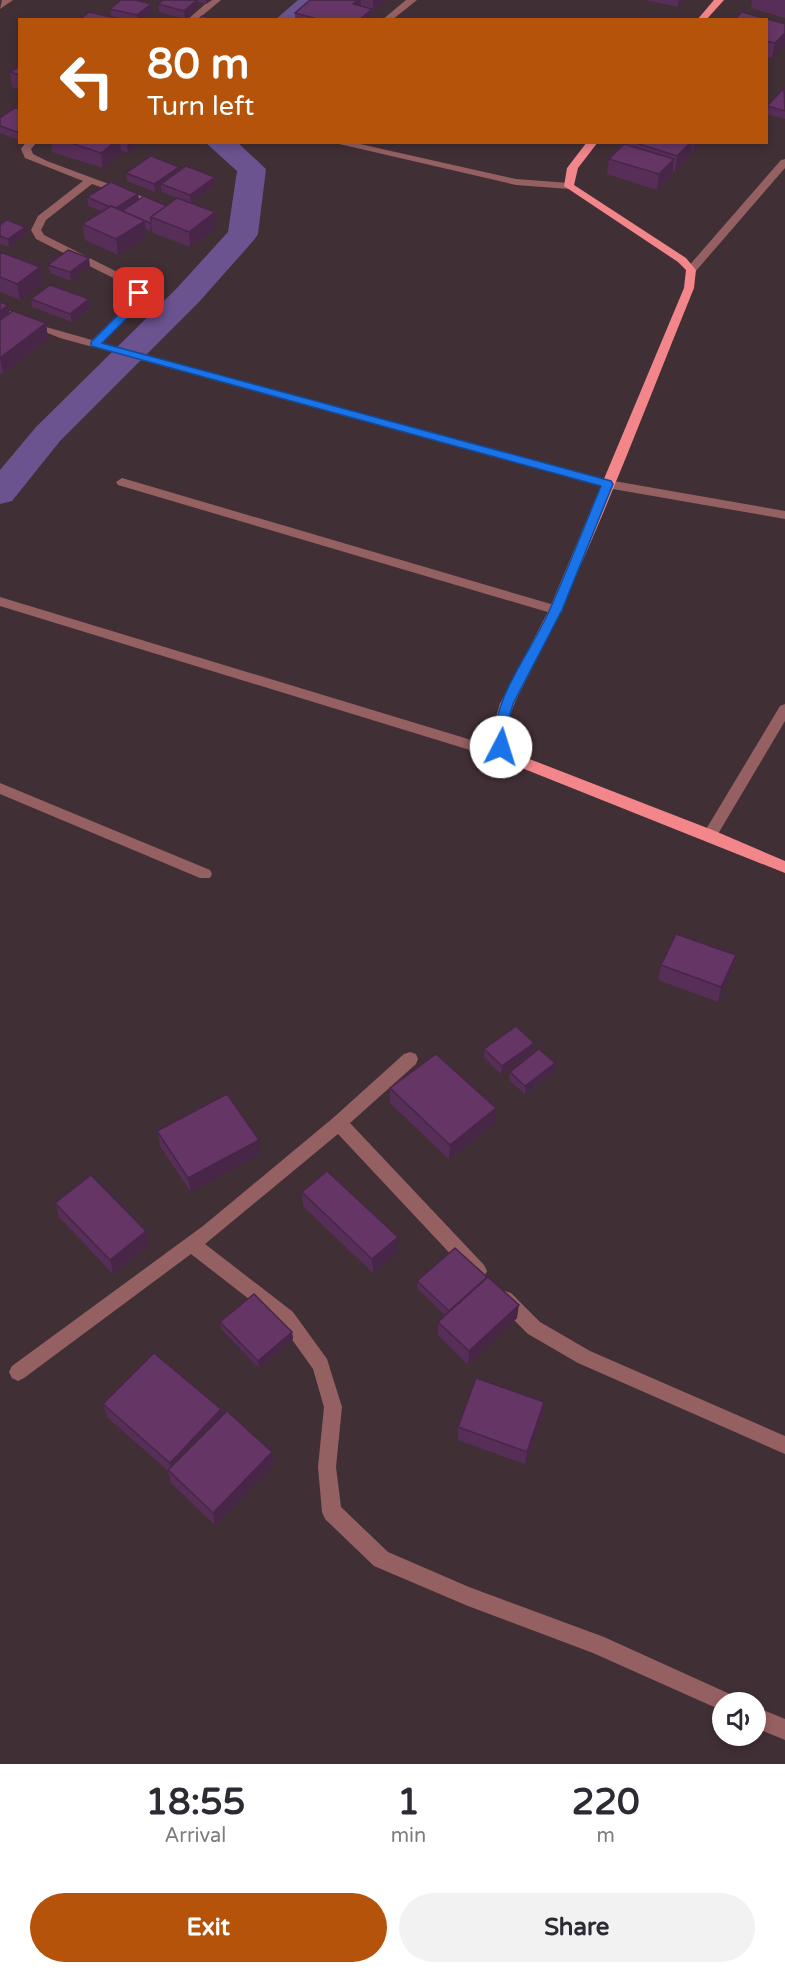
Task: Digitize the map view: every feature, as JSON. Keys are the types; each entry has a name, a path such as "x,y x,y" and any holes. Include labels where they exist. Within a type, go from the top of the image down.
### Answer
{"main road":[{"path":"703,18 719,0"},
{"path":"591,144 571,169 567,179 569,186 682,260 691,270 688,288 556,610 507,704 500,728 501,747 509,757 710,835 785,867"}],"street":[{"path":"0,6 8,0"},
{"path":"194,18 216,0"},
{"path":"389,18 412,0"},
{"path":"30,144 26,149 29,156 176,210"},
{"path":"345,144 516,182 569,186"},
{"path":"691,270 785,162"},
{"path":"91,180 42,218 36,230 40,237 133,284 139,293 134,305 95,344"},
{"path":"0,310 42,329 607,484 785,515"},
{"path":"122,482 556,610"},
{"path":"0,601 509,757"},
{"path":"710,835 785,709"},
{"path":"0,788 205,874"},
{"path":"18,1372 192,1244 339,1123 410,1059"},
{"path":"339,1123 534,1328 584,1357 785,1445"},
{"path":"192,1244 288,1318 321,1365 333,1407 327,1467 332,1512 381,1559 468,1596 597,1644 712,1696"},
{"path":"766,1721 785,1730"}],"building":[{"path":"121,0 135,0 151,4 137,15 110,9"},
{"path":"163,0 197,0 184,11 158,4"},
{"path":"310,0 358,0 353,4 372,9 361,18 314,18 295,13"},
{"path":"89,12 116,18 82,18"},
{"path":"742,12 764,18 736,18"},
{"path":"768,19 785,24 785,33 775,43 768,41"},
{"path":"18,67 18,74 10,72"},
{"path":"784,88 785,111 768,105"},
{"path":"15,108 18,109 18,131 0,126 0,118"},
{"path":"74,144 112,144 101,153"},
{"path":"624,144 674,159 659,174 609,159"},
{"path":"639,144 689,144 677,156"},
{"path":"151,156 179,167 154,184 126,173"},
{"path":"186,166 215,177 190,195 161,184"},
{"path":"111,182 138,194 116,208 87,197"},
{"path":"144,196 167,206 151,217 150,223 122,211"},
{"path":"177,198 215,212 189,232 151,217"},
{"path":"111,206 145,221 116,239 82,224"},
{"path":"7,220 25,227 8,239 0,236 0,225"},
{"path":"68,250 89,258 70,272 48,265"},
{"path":"0,252 40,267 17,284 0,277"},
{"path":"50,285 89,299 70,314 31,299"},
{"path":"0,302 8,305 0,311"},
{"path":"13,311 46,323 0,358 0,320"},
{"path":"676,934 736,955 721,987 661,965"},
{"path":"516,1026 534,1043 502,1066 484,1049"},
{"path":"539,1049 555,1063 525,1086 510,1072"},
{"path":"436,1054 496,1108 450,1145 390,1088"},
{"path":"227,1094 259,1140 188,1178 157,1131"},
{"path":"327,1171 398,1237 372,1259 302,1192"},
{"path":"91,1175 146,1231 110,1260 55,1203"},
{"path":"455,1248 487,1277 449,1311 417,1281"},
{"path":"488,1277 519,1305 469,1351 438,1322"},
{"path":"254,1294 292,1332 258,1361 220,1322"},
{"path":"154,1353 221,1409 170,1463 103,1404"},
{"path":"476,1378 544,1402 527,1452 458,1427"},
{"path":"227,1411 272,1452 213,1513 168,1470"}],"waterway":[{"path":"290,18 315,0"},
{"path":"0,493 48,434 188,295 243,234 252,169 221,144"}],"route":[{"path":"139,293 134,305 95,344 607,484 556,610 507,704 500,728 501,747"}]}
